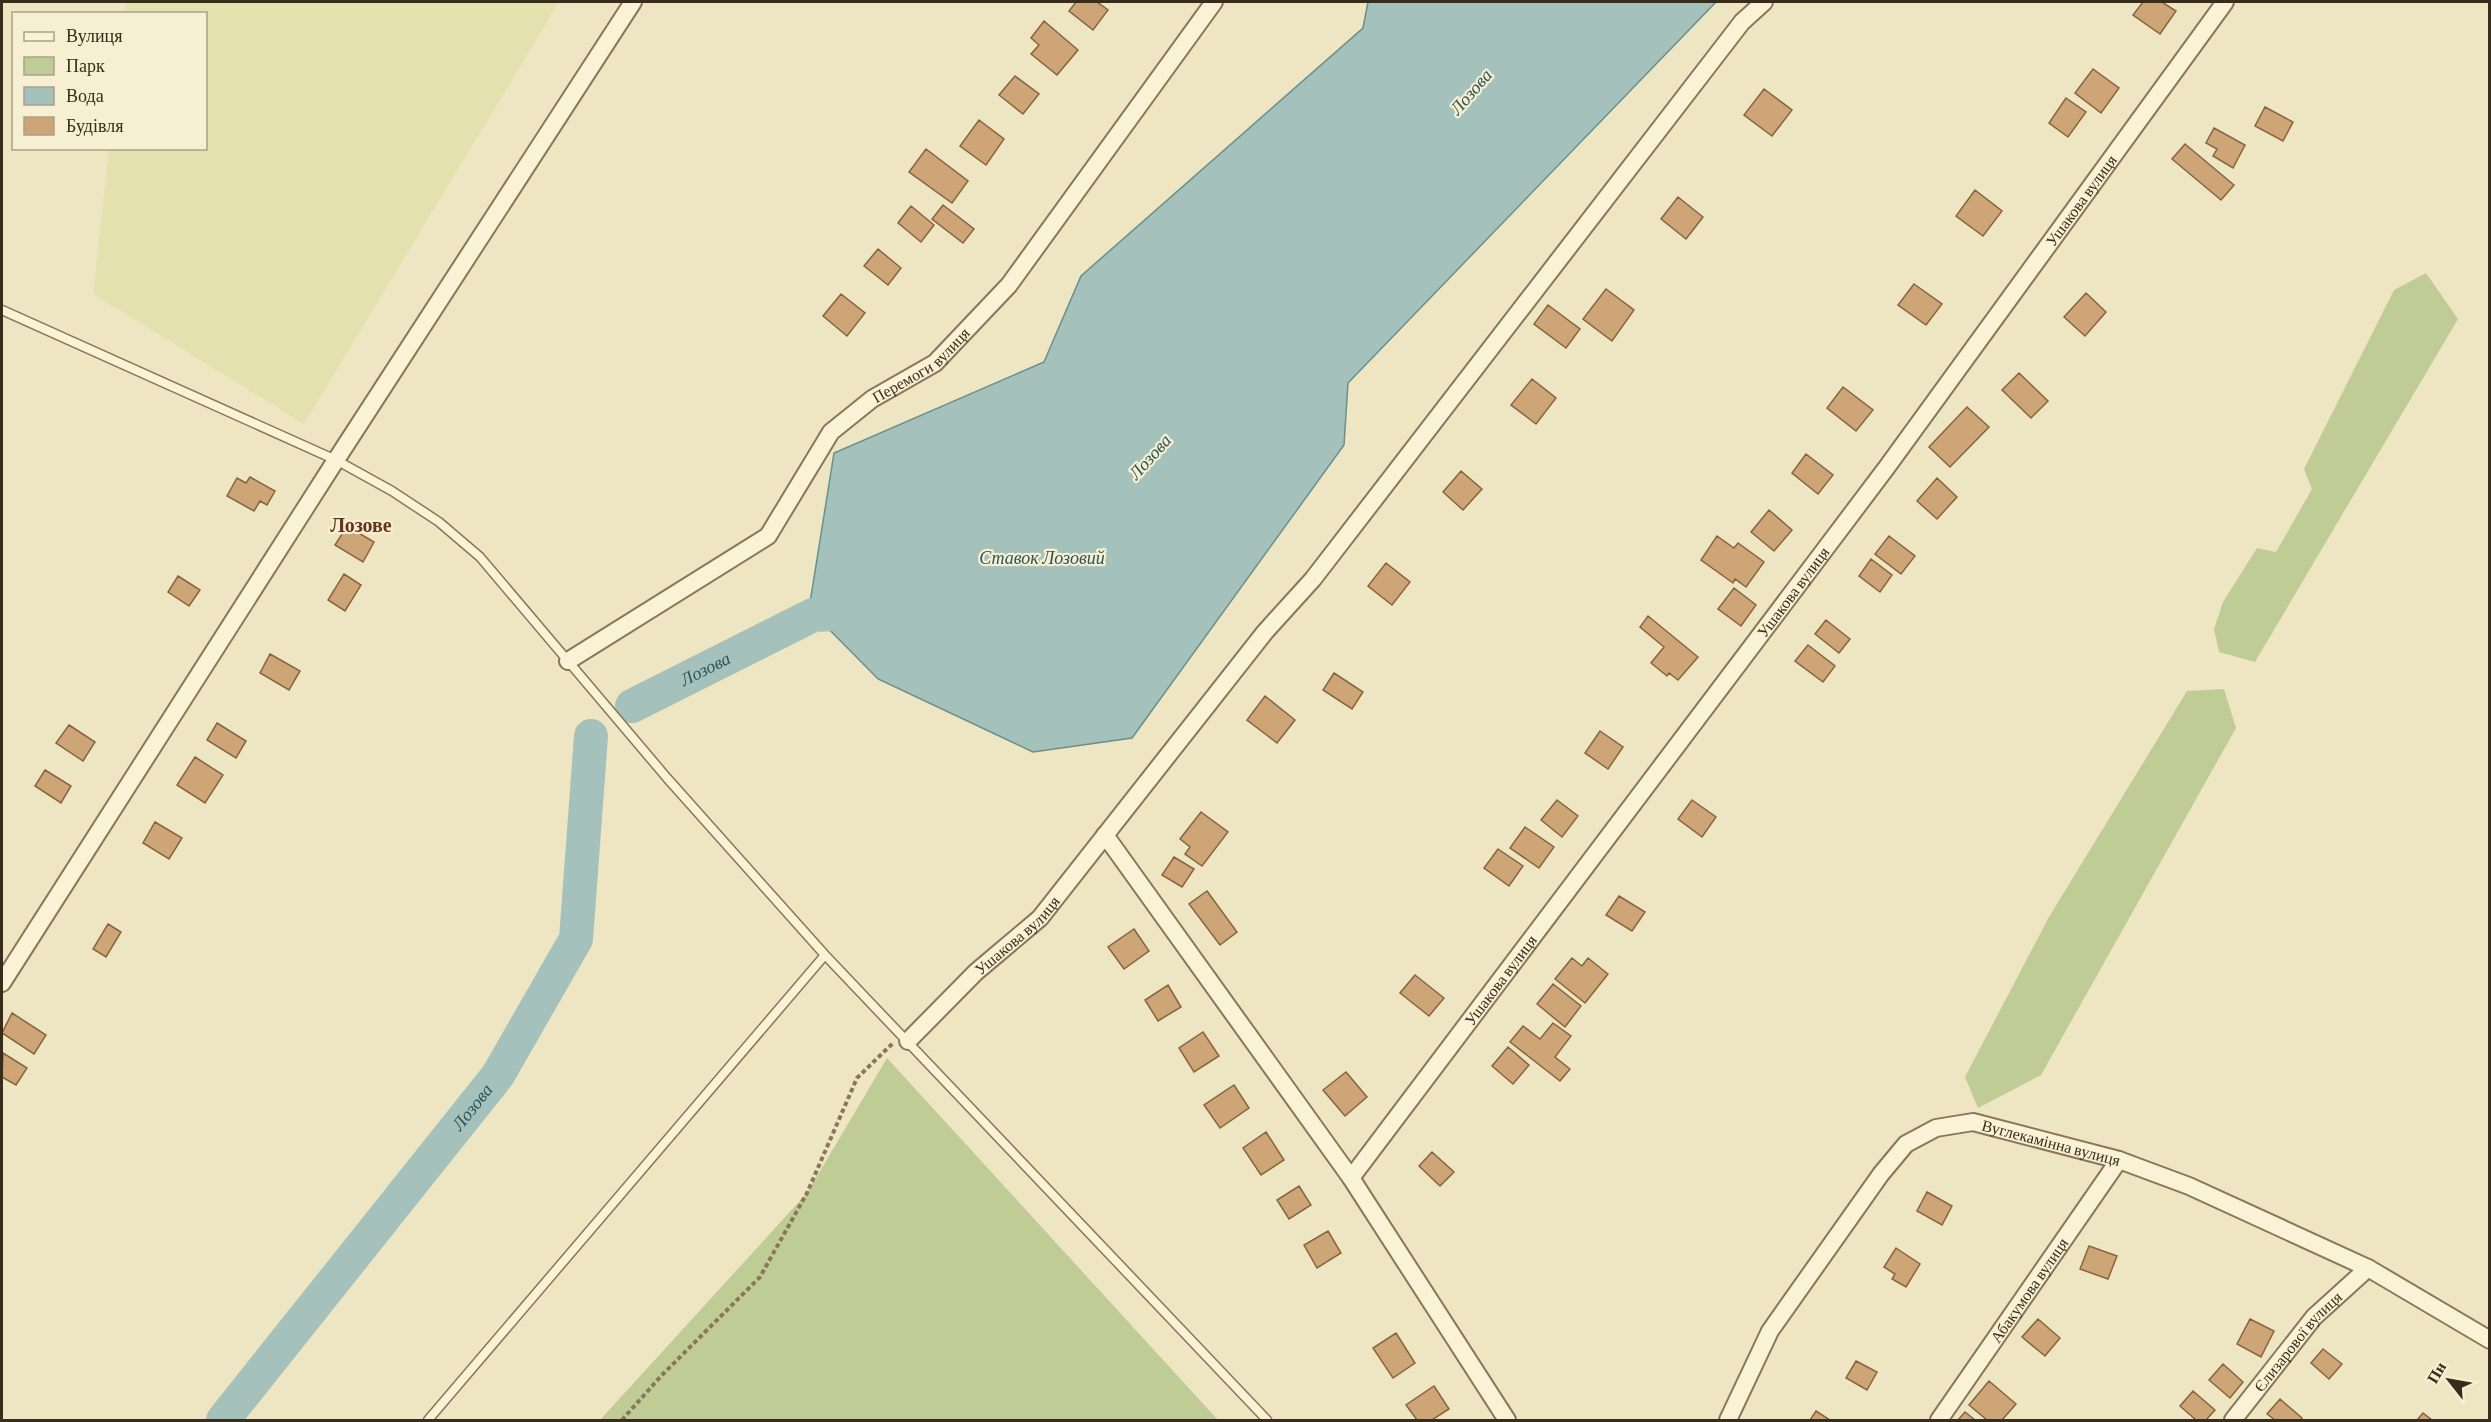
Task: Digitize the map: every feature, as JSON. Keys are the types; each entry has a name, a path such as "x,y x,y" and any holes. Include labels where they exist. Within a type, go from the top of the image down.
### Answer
{"street":[{"path":"2,983 336,460 633,2"},
{"name":"Перемоги вулиця","path":"568,661 768,536 831,432 872,399 935,363 1009,285 1214,2"},
{"name":"Ушакова вулиця","path":"904,1038 976,972 1040,918 1265,632 1313,579 1742,22 1764,2"},
{"name":"Ушакова вулиця","path":"1351,1178 1887,467 2225,2"},
{"path":"1105,835 1351,1178 1507,1420"},
{"name":"Вуглекамінна вулиця","path":"1728,1420 1770,1331 1881,1174 1906,1144 1936,1128 1973,1122 2119,1160 2189,1186 2368,1268 2490,1340"},
{"name":"Абакумова вулиця","path":"1939,1420 2119,1160"},
{"name":"Єлизарової вулиця","path":"2233,1420 2314,1317 2368,1268"}],"lane":[{"path":"2,310 336,460 392,491 439,522 480,557 667,778 825,955 1267,1420"},
{"path":"428,1420 825,955"}],"path":[{"path":"622,1420 662,1375 760,1277 807,1193 857,1078 904,1038"}],"shaded area":[{"path":"126,2 559,2 304,424 93,294 109,150 207,150 207,12 124,12"}],"green space":[{"path":"2426,273 2458,319 2255,662 2219,652 2214,629 2223,602 2257,548 2276,552 2312,489 2304,469 2394,290"},
{"path":"2224,689 2236,728 2041,1075 1978,1108 1965,1077 2049,917 2187,691"},
{"path":"887,1058 1218,1420 600,1420 807,1193"}],"water":[{"name":"Ставок Лозовий","path":"1368,2 1716,2 1348,383 1344,445 1132,738 1033,752 878,679 809,609 834,453 1044,362 1081,276 1363,28"}],"building":[{"path":"1076,2 1097,2 1108,10 1093,30 1069,11"},
{"path":"2143,2 2162,2 2176,11 2160,34 2133,15"},
{"path":"1044,21 1078,50 1057,75 1031,54 1039,45 1031,38"},
{"path":"2093,69 2119,88 2101,113 2075,93"},
{"path":"1015,76 1039,94 1023,114 999,95"},
{"path":"1764,89 1792,110 1772,136 1744,115"},
{"path":"2066,98 2086,112 2068,137 2049,123"},
{"path":"2265,107 2293,122 2283,141 2255,126"},
{"path":"979,120 1004,139 986,165 960,146"},
{"path":"2214,128 2245,145 2233,168 2213,156 2217,149 2206,143"},
{"path":"2185,144 2234,185 2221,200 2172,159"},
{"path":"926,149 968,181 952,203 909,172"},
{"path":"1975,190 2002,211 1983,236 1956,216"},
{"path":"1678,197 1703,217 1686,239 1661,219"},
{"path":"943,205 974,229 963,243 932,219"},
{"path":"911,206 934,225 921,242 898,223"},
{"path":"878,249 901,268 888,285 864,266"},
{"path":"1914,284 1942,304 1926,325 1898,305"},
{"path":"1606,289 1634,310 1612,341 1583,319"},
{"path":"2086,293 2106,312 2085,336 2064,317"},
{"path":"841,294 865,313 847,336 823,316"},
{"path":"1548,305 1580,329 1566,348 1534,324"},
{"path":"2019,373 2048,401 2031,418 2002,390"},
{"path":"1532,379 1556,398 1536,424 1511,405"},
{"path":"1843,387 1873,410 1856,431 1827,408"},
{"path":"1967,407 1989,427 1950,467 1929,447"},
{"path":"1806,454 1833,475 1818,494 1792,473"},
{"path":"1461,471 1482,489 1463,510 1443,492"},
{"path":"250,477 275,491 267,505 260,501 254,511 227,496 237,478 246,483"},
{"path":"1937,478 1957,497 1937,519 1917,501"},
{"path":"1769,510 1792,530 1774,551 1751,532"},
{"path":"347,526 374,542 363,562 335,545"},
{"path":"1717,536 1734,548 1738,543 1764,562 1746,587 1735,579 1733,583 1701,560"},
{"path":"1889,536 1915,556 1901,574 1875,554"},
{"path":"1871,559 1892,575 1880,592 1859,576"},
{"path":"1386,563 1410,582 1392,605 1368,586"},
{"path":"344,574 361,585 345,611 328,600"},
{"path":"178,576 200,590 189,606 168,592"},
{"path":"1734,588 1756,605 1741,626 1718,609"},
{"path":"1648,616 1698,657 1678,680 1669,673 1667,676 1651,663 1664,647 1640,627"},
{"path":"1826,620 1850,639 1839,653 1815,634"},
{"path":"1808,645 1835,666 1823,682 1795,661"},
{"path":"270,654 300,671 289,690 260,673"},
{"path":"1334,673 1363,692 1352,709 1323,690"},
{"path":"1265,696 1295,720 1277,743 1247,720"},
{"path":"217,723 246,741 236,758 207,740"},
{"path":"69,725 95,742 83,761 56,743"},
{"path":"1600,731 1623,747 1608,769 1585,753"},
{"path":"195,757 223,775 205,803 177,785"},
{"path":"45,770 71,786 61,803 35,786"},
{"path":"1557,800 1578,816 1562,837 1541,820"},
{"path":"1692,800 1716,817 1702,837 1678,819"},
{"path":"1201,812 1228,832 1202,866 1185,854 1190,847 1180,839"},
{"path":"155,822 182,838 169,859 143,843"},
{"path":"1525,827 1554,847 1539,868 1510,848"},
{"path":"1498,849 1523,866 1509,886 1484,868"},
{"path":"1174,857 1194,869 1182,887 1162,875"},
{"path":"1207,891 1237,932 1220,945 1189,904"},
{"path":"1619,896 1645,912 1632,931 1606,915"},
{"path":"108,924 121,932 106,957 93,949"},
{"path":"1134,929 1149,951 1124,969 1108,947"},
{"path":"1572,958 1582,966 1588,958 1608,974 1585,1003 1555,979"},
{"path":"1415,975 1444,998 1429,1016 1400,993"},
{"path":"1553,984 1581,1006 1565,1027 1537,1004"},
{"path":"1168,985 1181,1007 1158,1021 1145,1000"},
{"path":"12,1013 46,1035 34,1054 2,1033"},
{"path":"1553,1023 1571,1036 1555,1057 1570,1069 1560,1081 1510,1042 1523,1026 1540,1039"},
{"path":"1203,1032 1219,1056 1194,1072 1179,1048"},
{"path":"1508,1047 1529,1065 1513,1084 1492,1066"},
{"path":"3,1053 27,1068 16,1085 2,1077"},
{"path":"1346,1072 1367,1097 1345,1116 1323,1090"},
{"path":"1234,1085 1249,1108 1220,1128 1204,1105"},
{"path":"1266,1132 1284,1160 1261,1175 1243,1148"},
{"path":"1432,1152 1454,1172 1440,1186 1419,1166"},
{"path":"1299,1186 1311,1205 1289,1219 1277,1200"},
{"path":"1927,1192 1952,1206 1942,1225 1917,1211"},
{"path":"1328,1231 1341,1253 1317,1268 1304,1245"},
{"path":"2089,1246 2117,1256 2108,1279 2080,1269"},
{"path":"1896,1248 1920,1264 1906,1287 1892,1279 1895,1274 1884,1267"},
{"path":"2038,1319 2060,1338 2045,1356 2022,1337"},
{"path":"2250,1319 2274,1331 2261,1357 2237,1344"},
{"path":"1396,1333 1415,1363 1393,1378 1373,1348"},
{"path":"2323,1349 2342,1364 2329,1379 2311,1363"},
{"path":"1856,1361 1877,1372 1867,1390 1846,1378"},
{"path":"2223,1364 2243,1382 2230,1398 2209,1380"},
{"path":"1989,1381 2016,1404 2002,1420 1987,1420 1969,1405"},
{"path":"1434,1386 1449,1409 1432,1420 1417,1420 1406,1405"},
{"path":"2193,1391 2215,1410 2206,1420 2196,1420 2180,1406"},
{"path":"2280,1399 2302,1418 2300,1420 2275,1420 2267,1414"},
{"path":"1816,1411 1830,1420 1810,1420"},
{"path":"1965,1412 1975,1420 1958,1420"},
{"path":"2423,1413 2432,1420 2417,1420"}],"waterway":[{"name":"Лозова","path":"632,706 813,615 860,613"},
{"name":"Лозова","path":"223,1420 498,1075 576,939 591,736"}],"district":[{"name":"Лозове","path":"361,525"}]}
